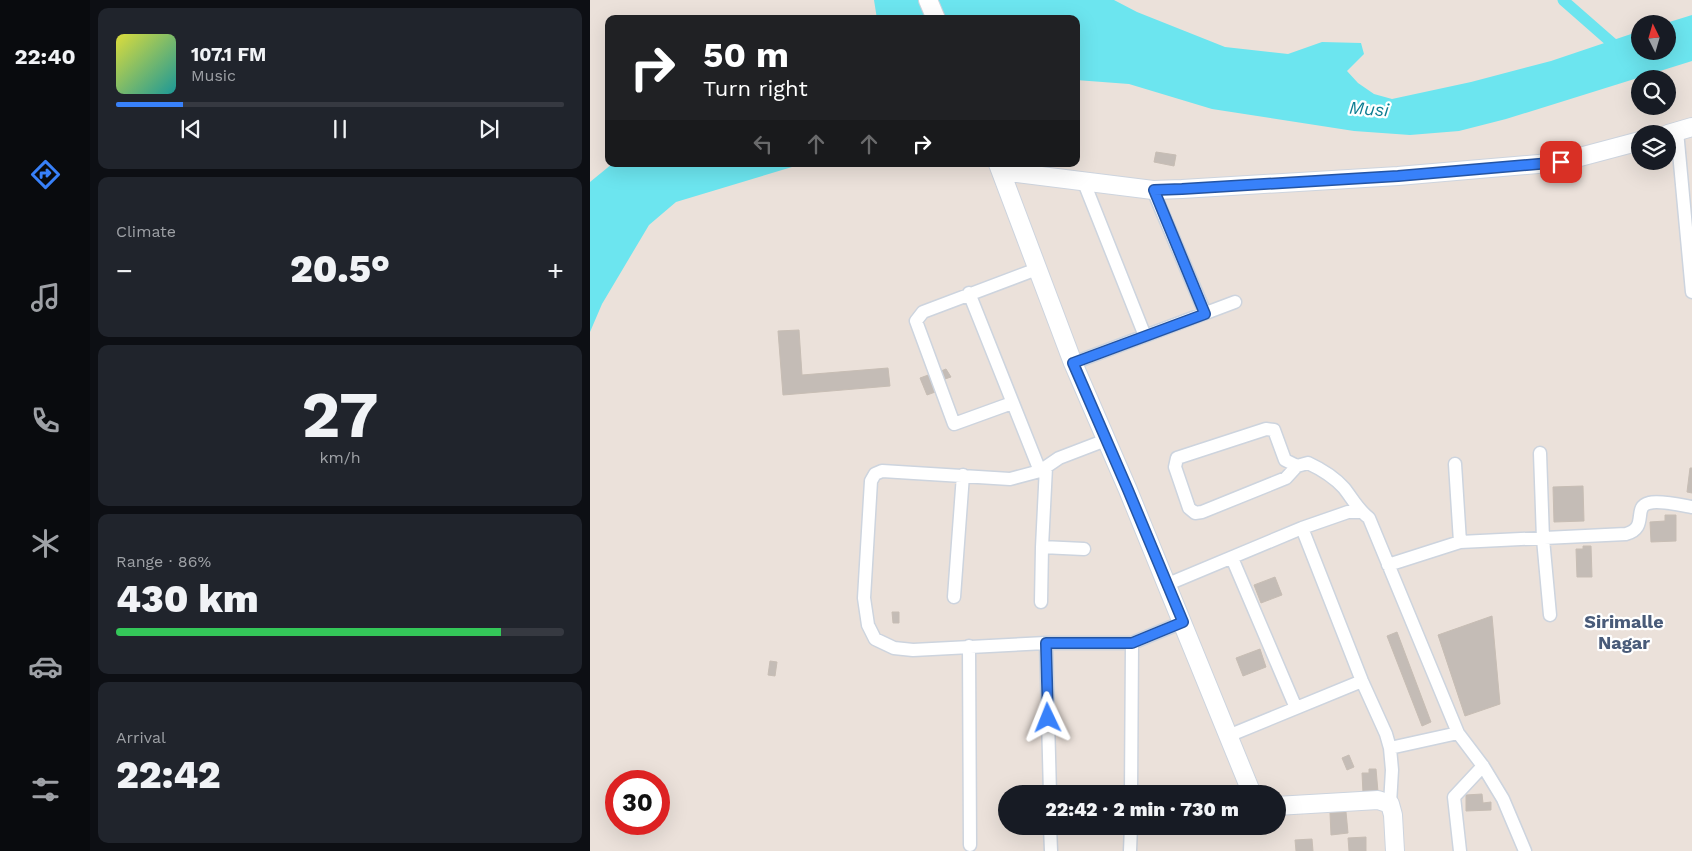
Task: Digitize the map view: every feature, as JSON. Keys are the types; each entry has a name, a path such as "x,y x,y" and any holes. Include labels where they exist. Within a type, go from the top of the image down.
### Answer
{"street":[{"path":"928,0 934,15"},
{"path":"1679,131 1692,292"},
{"path":"1248,785 1168,584 1073,363 999,167 1154,190 1182,189 1398,176 1561,162 1631,143"},
{"path":"1083,180 1146,336"},
{"path":"1154,190 1205,314"},
{"path":"1012,402 954,424 916,321 923,312 1036,269"},
{"path":"969,293 1012,402 1043,469 1041,602"},
{"path":"1073,363 1235,302"},
{"path":"1297,466 1285,460 1274,430 1266,429 1177,458 1175,467 1189,508 1194,513 1202,512 1286,478 1297,466 1308,463 1323,470 1343,487 1361,512 1369,518 1458,733 1504,798 1524,851"},
{"path":"1106,440 1059,458 1043,469 1010,479 882,471 875,474 871,482 864,598 868,625 875,639 894,648 913,650 1046,643 1132,643 1183,622"},
{"path":"1540,453 1543,539 1550,615"},
{"path":"1455,464 1460,542"},
{"path":"954,597 963,475"},
{"path":"1388,565 1460,542 1626,534 1634,532 1638,527 1640,510 1644,505 1651,502 1692,507"},
{"path":"1168,584 1302,528 1348,512 1361,512"},
{"path":"1302,528 1362,681 1386,734 1390,748 1392,770 1390,804 1394,815 1395,851"},
{"path":"1042,547 1084,549"},
{"path":"1232,558 1296,708"},
{"path":"1046,643 1050,785"},
{"path":"1131,785 1132,643"},
{"path":"969,646 970,845"},
{"path":"1228,736 1362,681"},
{"path":"1390,748 1458,733"},
{"path":"1460,851 1454,797 1483,766"},
{"path":"1286,805 1378,800 1390,804"},
{"path":"1050,835 1051,851"},
{"path":"1130,851 1131,835"}],"water":[{"name":"Musi","path":"874,0 1114,0 1137,12 1225,47 1288,54 1322,42 1361,43 1364,54 1347,71 1358,83 1374,94 1392,99 1471,82 1551,61 1631,34 1631,60 1676,60 1676,20 1692,15 1692,61 1663,70 1631,70 1631,80 1506,119 1459,131 1410,135 1354,131 1212,109 1129,84 1080,80 1080,15 876,15"},
{"path":"608,167 792,167 676,202 649,225 602,304 590,332 590,182"}],"building":[{"path":"1156,152 1176,155 1174,166 1154,162"},
{"path":"799,330 802,375 888,368 890,386 783,395 778,331"},
{"path":"946,369 951,377 945,379 941,371"},
{"path":"931,374 938,391 927,395 920,378"},
{"path":"1690,468 1692,468 1692,493 1687,492"},
{"path":"1583,486 1584,521 1554,522 1553,487"},
{"path":"1665,515 1676,515 1676,541 1651,542 1650,522 1665,521"},
{"path":"1583,546 1591,546 1592,577 1577,577 1576,549 1583,549"},
{"path":"1275,577 1282,595 1261,603 1254,585"},
{"path":"892,612 899,612 899,623 893,623"},
{"path":"1492,616 1500,704 1465,716 1438,635"},
{"path":"1397,632 1431,722 1422,726 1387,636"},
{"path":"1260,649 1266,667 1243,676 1236,658"},
{"path":"770,661 777,662 775,676 768,675"},
{"path":"1349,755 1354,767 1347,770 1342,758"},
{"path":"1369,769 1376,769 1378,792 1363,793 1362,773 1369,773"},
{"path":"1482,794 1483,803 1491,802 1491,810 1466,811 1466,795"},
{"path":"1346,812 1348,833 1331,835 1330,813"},
{"path":"1366,837 1366,851 1349,851 1348,838"},
{"path":"1312,839 1313,851 1296,851 1295,840"}],"waterway":[{"path":"1563,0 1620,50"}],"district":[{"name":"Sirimalle Nagar","path":"1624,632"}],"route":[{"path":"1048,718 1046,643 1132,643 1183,622 1073,363 1205,314 1154,190 1398,176 1561,162"}]}
